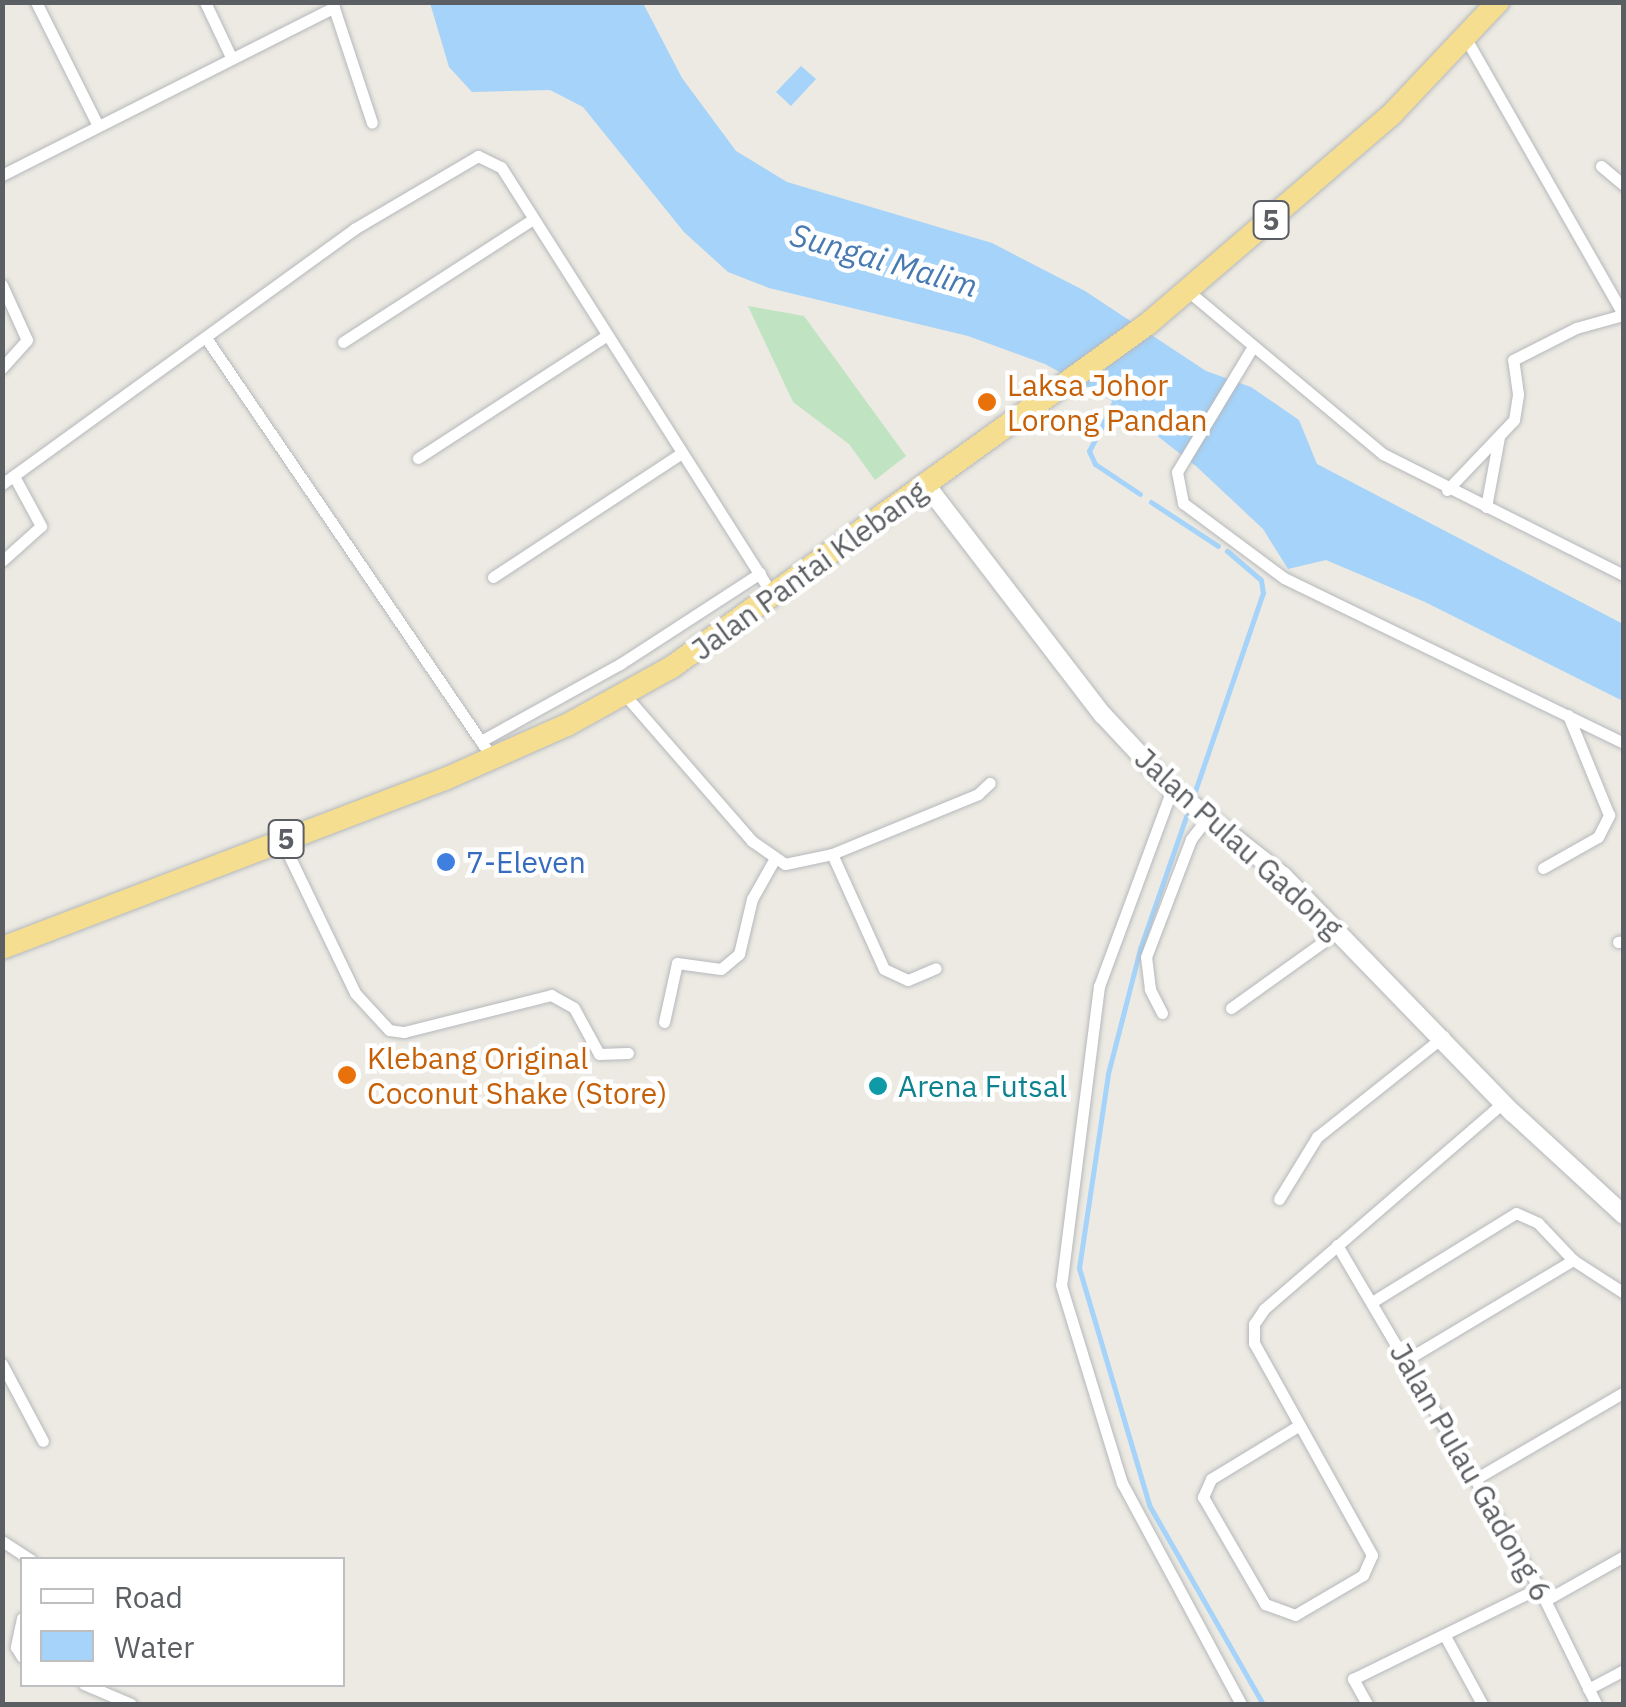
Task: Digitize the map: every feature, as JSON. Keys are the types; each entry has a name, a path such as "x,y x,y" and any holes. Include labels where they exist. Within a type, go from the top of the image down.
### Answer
{"highway":[{"name":"Jalan Pantai Klebang","path":"2,948 282,841 487,750 625,695 774,597 1149,323 1391,114 1498,2"}],"main road":[{"name":"Jalan Pulau Gadong","path":"927,486 1103,715 1176,792 1284,876 1444,1036 1503,1103 1624,1214"}],"street":[{"path":"36,2 97,124"},
{"path":"205,2 231,57"},
{"path":"2,175 333,5 372,122"},
{"path":"1447,490 1500,437 1518,406 1513,360 1576,328 1623,316 1465,38"},
{"path":"2,561 41,526 8,480 354,229 470,156 502,167 774,597"},
{"path":"1600,166 1624,184"},
{"path":"342,342 533,219"},
{"path":"2,285 27,340 2,368"},
{"path":"1188,290 1252,348 1384,454 1447,490 1624,574"},
{"path":"418,458 606,336"},
{"path":"206,338 487,750 760,574"},
{"path":"1252,348 1177,472 1183,503 1284,578 1624,743"},
{"path":"1486,507 1500,437"},
{"path":"493,576 682,453"},
{"path":"625,695 774,860 794,864 832,854 978,794 990,782"},
{"path":"1543,868 1598,836 1609,815 1568,715"},
{"path":"1176,792 1099,986 1062,1285 1122,1483 1241,1704"},
{"path":"1162,1014 1150,990 1146,957 1204,812"},
{"path":"282,841 354,992 375,1021 404,1032 551,995 574,1008 599,1054 628,1053"},
{"path":"832,854 884,969 908,980 936,968"},
{"path":"664,1022 677,963 721,970 739,954 752,898 774,860"},
{"path":"1230,1008 1337,932"},
{"path":"1279,1199 1318,1137 1444,1036"},
{"path":"1298,1426 1206,1486 1205,1504 1265,1604 1295,1615 1363,1575 1370,1546 1298,1426 1254,1342 1254,1324 1337,1245 1503,1103"},
{"path":"1372,1302 1516,1214 1538,1223 1573,1260 1624,1293"},
{"name":"Jalan Pulau Gadong 6","path":"1337,1245 1546,1600 1596,1704"},
{"path":"1406,1360 1573,1260"},
{"path":"2,1364 8,1386 42,1441"},
{"path":"1477,1478 1624,1392"},
{"path":"3,1542 26,1557"},
{"path":"1546,1600 1624,1556"},
{"path":"1367,1704 1353,1679 1539,1588"},
{"path":"20,1628 16,1647 20,1654"},
{"path":"1445,1636 1482,1704"},
{"path":"1588,1690 1624,1670"},
{"path":"91,1687 131,1704"}],"green space":[{"path":"748,306 804,316 906,456 875,480 849,444 793,402"}],"water":[{"name":"Sungai Malim","path":"430,3 643,3 682,78 736,151 787,182 992,243 1085,291 1206,371 1251,387 1299,420 1317,464 1623,624 1623,701 1425,602 1326,560 1288,569 1263,529 1197,467 1114,402 1045,364 968,336 769,288 728,272 684,232 583,107 550,90 472,92 449,67"},
{"path":"801,66 816,79 791,106 776,92"}],"waterway":[{"path":"1114,402 1089,451 1095,464 1140,494"},
{"path":"1151,502 1218,546"},
{"path":"1193,797 1263,593 1261,580 1227,551"},
{"path":"1189,808 1140,949 1108,1074 1079,1268 1149,1505 1263,1704"}],"place":[{"name":"Laksa Johor Lorong Pandan","path":"987,402"},
{"name":"7-Eleven","path":"446,862"},
{"name":"Klebang Original Coconut Shake (Store)","path":"347,1075"},
{"name":"Arena Futsal","path":"878,1086"}]}
